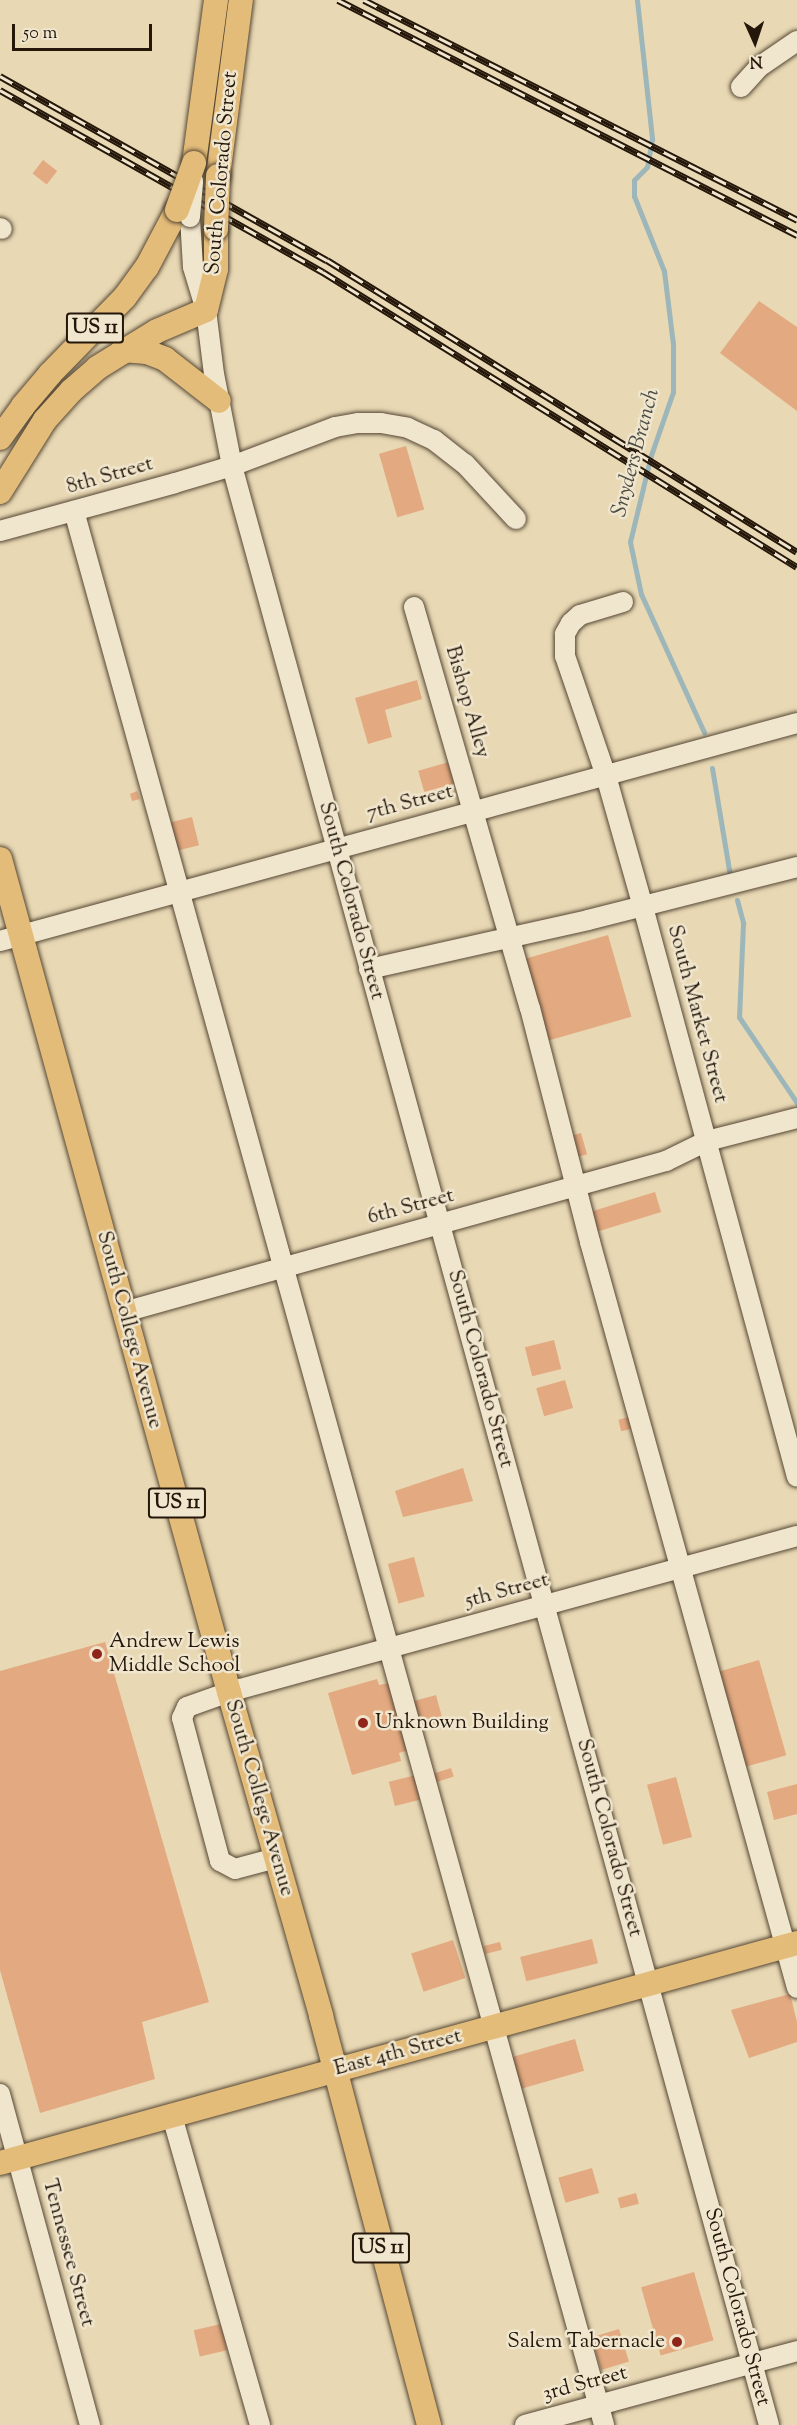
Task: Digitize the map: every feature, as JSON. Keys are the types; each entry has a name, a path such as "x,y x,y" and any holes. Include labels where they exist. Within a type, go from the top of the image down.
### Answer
{"main road":[{"name":"South Colorado Street","path":"184,213 194,163 214,8"},
{"name":"South Colorado Street","path":"206,310 216,269 218,176 239,11"},
{"name":"US 11","path":"0,438 23,405 50,374 125,297 184,213"},
{"name":"US 11","path":"0,492 45,420 71,392 123,350 180,319 206,310"},
{"path":"123,350 147,352 165,359 219,401"},
{"name":"South College Avenue","path":"0,859 10,938 124,1312 335,2071 429,2425"},
{"name":"East 4th Street","path":"9,2161 791,1945"}],"street":[{"path":"741,87 759,67 797,41"},
{"name":"South Colorado Street","path":"184,213 193,267 206,310 219,401 232,466 770,2425"},
{"name":"8th Street","path":"0,531 232,466 335,428 358,423 381,423 408,428 434,440 465,464 516,519"},
{"path":"74,512 181,890 604,2425"},
{"name":"South Market Street","path":"623,602 580,615 565,634 564,646 606,776 643,907 797,1476"},
{"name":"Bishop Alley","path":"414,607 510,938 679,1569 791,1945 797,1988"},
{"name":"7th Street","path":"10,938 336,847 797,723"},
{"path":"369,969 643,907 797,867"},
{"name":"6th Street","path":"124,1312 672,1159 707,1141 794,1119"},
{"name":"5th Street","path":"276,1858 235,1869 220,1861 182,1718 187,1707 229,1692 797,1536"},
{"name":"Tennessee Street","path":"0,2094 9,2161 87,2424"},
{"path":"172,2116 260,2425"},
{"name":"3rd Street","path":"525,2425 797,2351"}],"building":[{"path":"43,160 57,171 47,184 33,173"},
{"path":"759,301 797,327 797,411 720,353"},
{"path":"406,446 424,509 397,517 379,454"},
{"path":"417,680 422,699 385,710 392,737 368,744 355,698"},
{"path":"449,762 455,783 424,792 418,771"},
{"path":"137,791 140,799 132,801 130,794"},
{"path":"192,817 199,845 176,851 169,823"},
{"path":"608,935 631,1017 549,1040 525,959"},
{"path":"581,1133 587,1154 574,1158 568,1137"},
{"path":"655,1192 661,1212 595,1232 589,1212"},
{"path":"554,1340 561,1369 532,1376 525,1347"},
{"path":"565,1380 573,1408 544,1416 536,1388"},
{"path":"629,1417 632,1429 621,1431 618,1420"},
{"path":"463,1468 473,1501 403,1517 395,1491"},
{"path":"414,1557 425,1597 399,1604 388,1564"},
{"path":"105,1642 209,2002 142,2022 155,2079 40,2113 0,1970 0,1671"},
{"path":"759,1660 786,1755 744,1767 717,1672"},
{"name":"Unknown Building","path":"377,1679 379,1685 389,1683 409,1750 399,1753 401,1761 352,1775 328,1693"},
{"path":"436,1695 443,1722 420,1728 413,1701"},
{"path":"451,1768 454,1777 437,1782 434,1774"},
{"path":"416,1775 422,1799 395,1806 389,1782"},
{"path":"676,1777 692,1837 663,1845 647,1785"},
{"path":"797,1784 797,1814 774,1820 767,1792"},
{"path":"592,1939 598,1963 526,1981 520,1957"},
{"path":"453,1940 465,1978 424,1992 411,1954"},
{"path":"500,1942 502,1950 485,1954 484,1946"},
{"path":"790,1994 797,2022 797,2042 749,2058 731,2010"},
{"path":"575,2039 584,2071 517,2090 508,2058"},
{"path":"592,2168 599,2193 566,2203 558,2178"},
{"path":"636,2193 639,2204 620,2209 618,2198"},
{"path":"694,2272 714,2340 661,2355 641,2287"},
{"path":"221,2324 227,2350 200,2357 194,2330"},
{"path":"619,2329 629,2362 601,2370 591,2337"}],"waterway":[{"name":"Snyders Branch","path":"637,0 652,139 647,167 634,180 634,196 664,271 673,344 673,392 651,455 630,542 641,594 704,732"},
{"name":"Snyders Branch","path":"712,768 730,876"},
{"name":"Snyders Branch","path":"737,900 743,923 739,1017 797,1103"}],"railway":[{"path":"338,0 797,235"},
{"path":"364,0 797,220"},
{"path":"0,76 327,260 797,552"},
{"path":"0,90 323,272 797,567"}],"place":[{"name":"Andrew Lewis Middle School","path":"97,1654"},
{"name":"Unknown Building","path":"363,1723"},
{"name":"Salem Tabernacle","path":"677,2342"}]}
